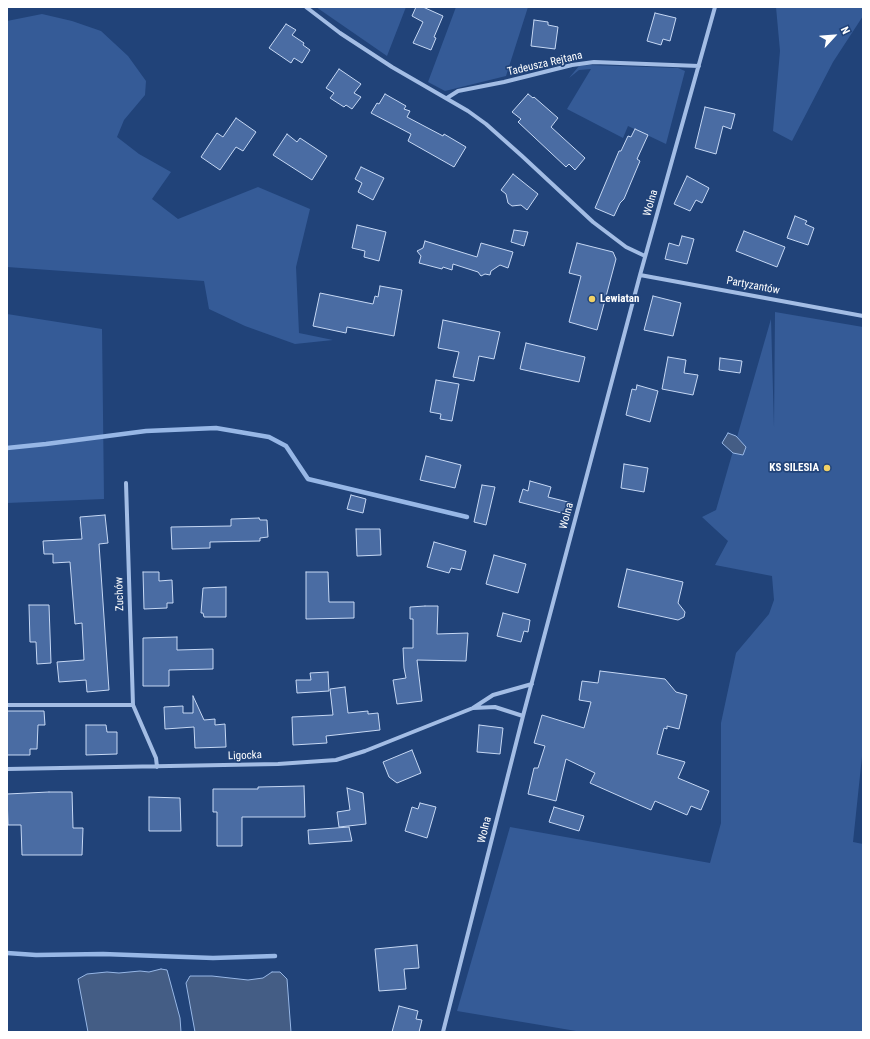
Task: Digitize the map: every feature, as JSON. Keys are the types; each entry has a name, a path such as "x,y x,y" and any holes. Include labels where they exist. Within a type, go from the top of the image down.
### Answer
{"street":[{"path":"306,7 340,33 392,67 447,98 486,124 592,222 626,247 645,256"},
{"name":"Wolna","path":"443,1032 523,716 645,256 715,7"},
{"name":"Tadeusza Rejtana","path":"447,98 458,91 504,82 572,65 594,62 699,66"},
{"name":"Partyzantów","path":"640,275 863,316"},
{"name":"Zuchów","path":"126,484 133,705 156,758 157,767"},
{"name":"Ligocka","path":"7,769 278,764 336,760 365,751 473,708 492,696 532,684"},
{"path":"7,705 133,705"},
{"name":"Ligocka","path":"473,708 495,708 523,716"}],"shaded area":[{"path":"316,7 406,7 387,56"},
{"path":"456,7 528,7 506,76 445,91 428,82"},
{"path":"776,7 863,7 863,16 833,62 792,141 773,131 780,51"},
{"path":"42,14 72,21 101,31 128,56 146,81 145,95 124,120 117,137 139,154 171,172 152,199 178,219 258,187 310,209 296,267 299,333 333,340 295,344 245,326 209,309 204,281 7,267 7,21"},
{"path":"589,65 678,68 685,71 666,144 628,126 623,138 567,109 591,69 579,70 569,78 579,66"},
{"path":"775,312 863,327 863,747 853,842 863,844 863,1032 582,1032 457,1011 510,827 710,863 721,823 721,723 736,653 769,614 774,600 772,576 715,565 728,541 702,517 716,510 771,319 774,427"},
{"path":"7,314 102,329 104,499 7,503"},
{"path":"728,433 736,436 746,447 743,455 733,453 722,443"},
{"path":"161,969 167,970 180,1018 181,1032 88,1032 78,979 87,974 107,972 149,972"},
{"path":"272,972 280,972 287,979 291,1032 195,1032 186,983 190,976 212,976 248,980 263,978"}],"building":[{"path":"416,7 423,7 443,16 434,37 436,38 431,50 413,43 423,22 412,16"},
{"path":"655,13 676,18 670,41 663,39 661,45 647,41"},
{"path":"534,20 548,22 548,25 558,27 555,49 531,46"},
{"path":"286,24 296,30 292,35 304,43 303,45 310,50 302,63 294,58 291,63 269,48"},
{"path":"339,69 361,84 354,93 361,97 352,109 346,105 344,107 330,98 334,93 326,88"},
{"path":"385,94 406,106 404,109 410,111 407,117 443,136 444,134 466,147 454,167 408,141 411,134 371,113"},
{"path":"528,94 533,98 534,97 558,118 551,127 585,158 575,170 569,164 566,167 518,122 521,119 512,112"},
{"path":"705,107 735,114 731,129 723,126 716,154 695,148"},
{"path":"236,118 256,132 243,151 236,147 220,170 201,157 217,133 223,137"},
{"path":"635,129 648,135 637,159 640,161 624,199 620,203 614,216 595,208 619,151 621,151 628,136 631,137"},
{"path":"287,134 297,142 300,138 327,156 312,180 273,155"},
{"path":"361,167 384,178 373,200 358,192 362,183 355,179"},
{"path":"513,174 538,194 527,210 521,205 512,206 508,203 506,194 501,190"},
{"path":"687,176 709,188 702,203 696,200 690,211 674,204"},
{"path":"795,216 807,221 805,224 814,228 808,245 787,238"},
{"path":"357,225 386,232 379,261 364,257 365,251 352,248"},
{"path":"514,230 528,232 524,246 511,242"},
{"path":"744,231 785,247 777,267 736,251"},
{"path":"682,236 694,239 687,264 665,259 669,243 679,246"},
{"path":"425,241 477,257 481,243 513,252 508,268 500,265 491,271 490,275 485,274 481,276 478,272 453,264 452,270 419,263 421,256 417,251 423,248"},
{"path":"577,243 613,252 616,259 597,330 569,322 581,276 569,273"},
{"path":"380,286 402,290 394,336 347,327 346,333 313,326 320,293 373,304 375,296 378,297"},
{"path":"653,296 681,303 673,336 644,330"},
{"path":"443,320 500,332 494,359 479,356 474,381 453,377 459,352 438,348"},
{"path":"526,343 585,357 579,382 520,369"},
{"path":"668,357 686,360 684,373 698,375 693,395 662,389"},
{"path":"720,358 742,361 740,373 719,370"},
{"path":"436,380 459,384 452,421 440,419 441,414 430,412"},
{"path":"637,385 658,391 650,422 626,415 632,389 636,390"},
{"path":"426,456 461,465 455,488 420,480"},
{"path":"624,464 648,468 644,492 621,488"},
{"path":"530,481 551,487 548,497 572,503 569,515 519,502 523,489 528,491"},
{"path":"482,485 495,487 486,525 474,522"},
{"path":"351,495 366,499 363,513 347,509"},
{"path":"105,515 108,543 99,544 109,690 87,692 86,680 59,682 57,662 84,660 82,623 75,624 70,562 53,563 53,554 44,554 43,541 82,539 80,517"},
{"path":"259,518 260,520 267,520 268,537 260,538 260,541 210,542 210,548 172,549 171,527 231,526 231,519"},
{"path":"356,529 380,529 381,555 357,556"},
{"path":"434,542 466,551 461,570 451,568 449,573 427,567"},
{"path":"494,555 526,564 518,593 486,584"},
{"path":"627,569 683,582 678,603 685,612 684,617 678,620 618,607"},
{"path":"143,572 159,572 159,581 172,580 173,603 167,603 167,608 144,609"},
{"path":"306,572 328,572 329,602 354,602 354,618 306,619"},
{"path":"226,587 226,617 204,617 203,613 201,613 203,588"},
{"path":"29,605 49,605 51,663 37,664 36,642 30,642"},
{"path":"438,606 437,634 468,633 466,661 417,660 422,701 397,704 393,680 406,678 403,648 413,648 413,619 410,619 410,607"},
{"path":"503,613 530,620 528,632 524,631 521,642 497,636"},
{"path":"177,637 177,650 213,649 213,669 169,670 169,686 143,686 143,638"},
{"path":"600,671 665,679 676,692 687,695 679,729 667,726 667,729 664,728 657,754 685,762 678,778 709,791 701,810 691,806 687,815 655,801 651,810 590,783 595,773 566,759 556,801 528,794 534,768 538,768 545,746 534,743 542,715 584,728 591,702 579,700 582,681 598,683"},
{"path":"328,672 329,691 297,693 296,680 311,680 310,673"},
{"path":"345,687 348,713 368,711 368,714 378,713 380,730 326,736 327,743 293,745 292,717 333,715 330,689"},
{"path":"193,696 204,720 215,719 215,725 225,724 226,747 195,748 194,727 165,729 164,707 183,706 183,713 193,713"},
{"path":"7,711 44,711 45,725 38,725 37,749 30,749 30,755 7,755"},
{"path":"86,725 106,725 107,732 117,732 117,754 86,755"},
{"path":"479,725 503,728 500,754 477,752"},
{"path":"412,750 421,773 397,783 389,777 383,762"},
{"path":"304,786 305,817 242,817 242,846 217,846 217,812 213,812 213,789 258,789 258,787"},
{"path":"347,788 363,793 366,824 339,827 337,812 350,810"},
{"path":"72,792 73,828 83,828 82,855 22,855 21,825 8,825 7,794"},
{"path":"149,797 180,798 181,831 149,831"},
{"path":"420,803 436,807 427,838 405,831 412,807 418,809"},
{"path":"554,807 584,816 579,831 549,822"},
{"path":"349,827 352,841 309,844 308,830"},
{"path":"417,945 419,968 404,969 406,989 379,991 375,949"},
{"path":"399,1006 418,1011 416,1019 422,1020 419,1032 392,1032"}],"waterway":[{"path":"7,448 146,431 216,428 269,437 286,446 308,479 467,517"},
{"path":"7,953 36,955 103,954 213,958 275,956"}],"place":[{"name":"Lewiatan","path":"592,299"},
{"name":"KS SILESIA","path":"827,468"}]}
